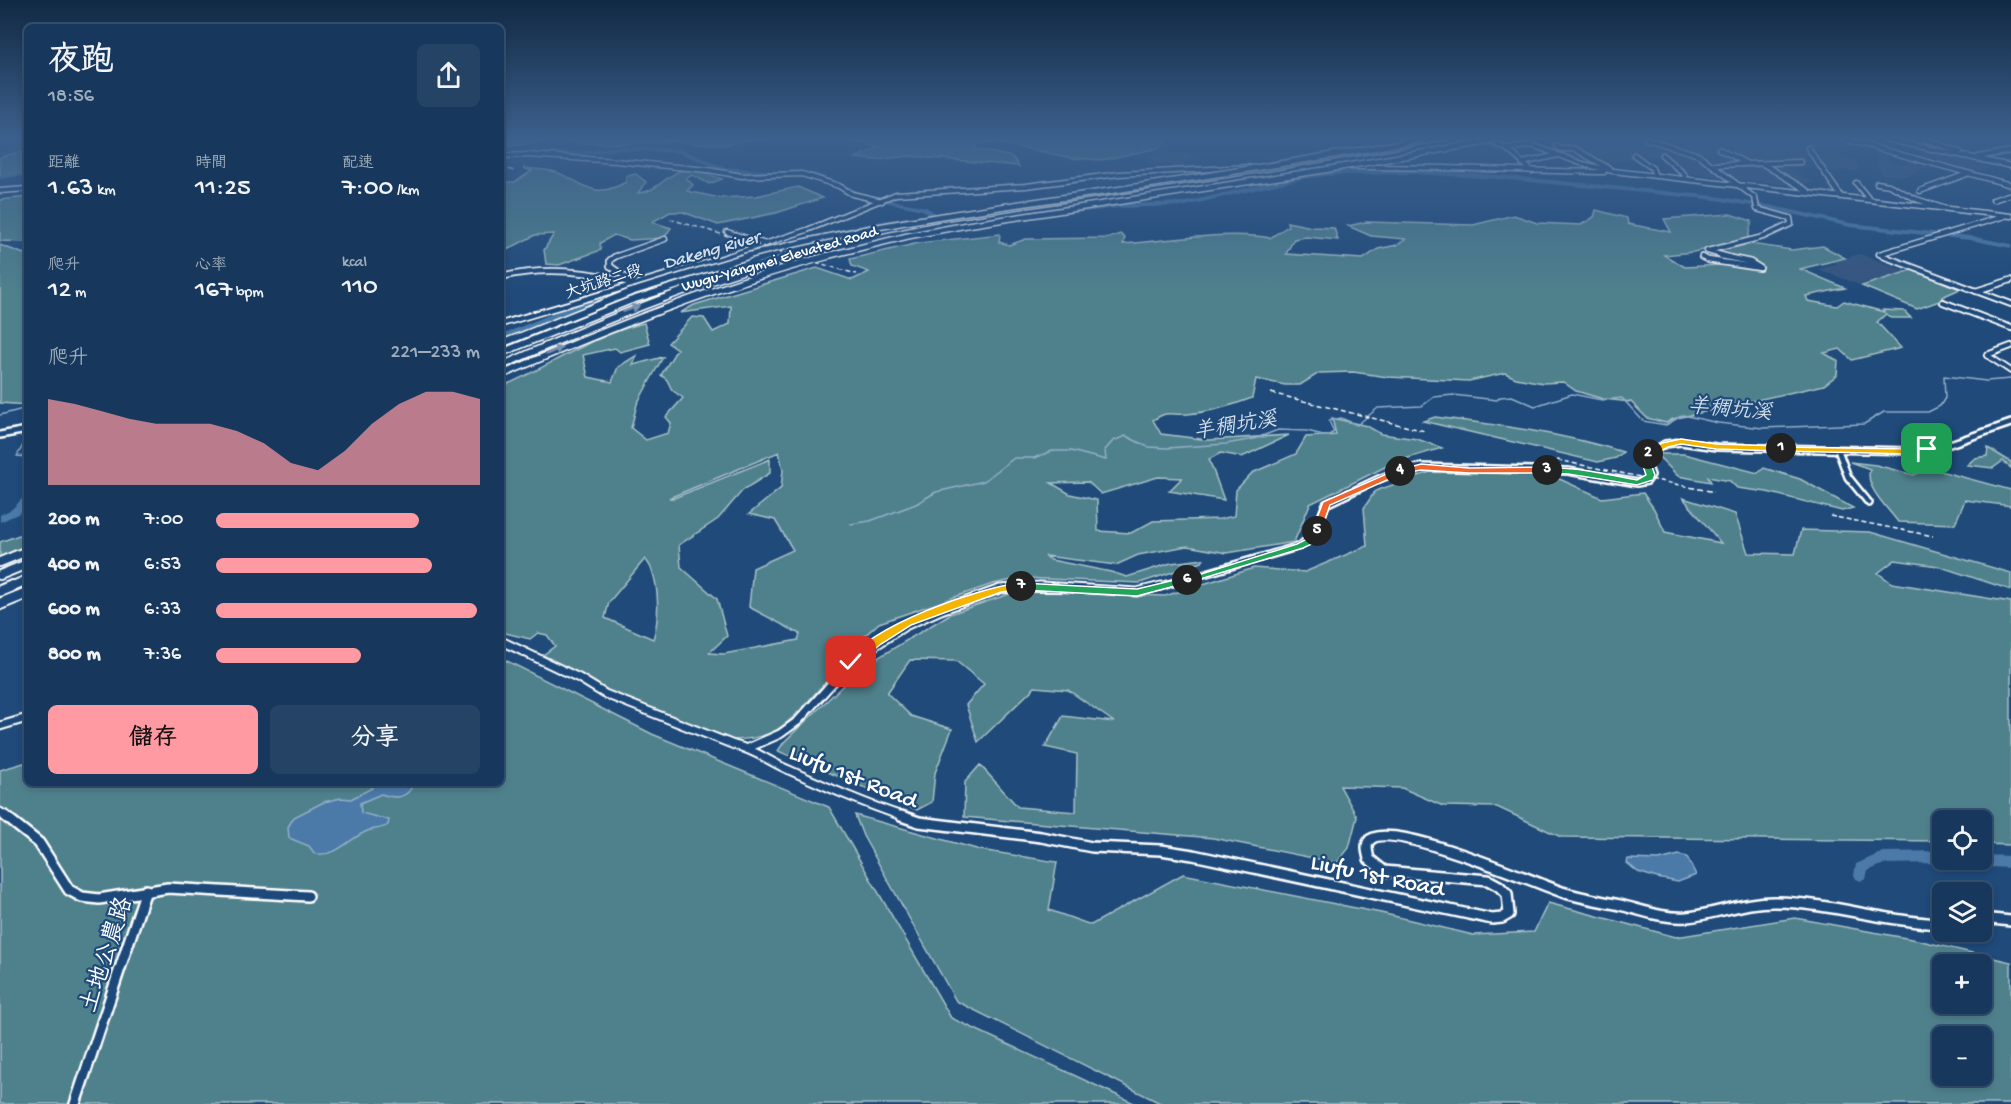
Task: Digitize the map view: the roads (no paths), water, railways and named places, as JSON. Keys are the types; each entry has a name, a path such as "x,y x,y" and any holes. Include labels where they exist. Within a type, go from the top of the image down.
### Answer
{"highway":[{"name":"Wugu-Yangmei Elevated Road","path":"504,343 601,303 668,279 749,255 832,236 955,213 1111,191"},
{"path":"504,352 577,320 673,284 759,258 836,239 969,215 1138,191"},
{"path":"504,365 608,318 679,291 767,263 847,243 961,220 1165,191"},
{"name":"Wugu-Yangmei Elevated Road","path":"504,374 582,339 680,301 824,257 898,239 1036,213 1187,191"},
{"path":"0,562 24,552"},
{"path":"0,575 24,565"},
{"path":"0,591 24,581"},
{"path":"0,604 24,593"}],"street":[{"path":"846,191 852,194 884,200"},
{"name":"大坑路二段","path":"504,323 766,244 900,194 955,191"},
{"path":"1702,257 1708,260 1760,268 1756,264 1723,258 1707,251 1763,237 1791,224 1790,218 1785,215 1757,209 1755,198 1745,191"},
{"path":"1797,191 2010,216"},
{"path":"1837,191 1840,195"},
{"path":"1862,191 1868,198"},
{"path":"1902,191 1916,199 1933,201 1946,210"},
{"path":"1994,200 2011,194"},
{"path":"2010,216 1879,254 2011,304"},
{"path":"727,232 766,244"},
{"path":"634,284 610,266 610,260 615,255 665,239"},
{"path":"504,276 536,271 609,278 634,284"},
{"path":"1976,291 2011,280"},
{"path":"1943,302 2011,328"},
{"path":"2011,346 1987,355 2011,371"},
{"path":"748,748 789,729 805,715 839,673 851,662 895,630 924,615 1013,586 1120,593 1152,590 1300,546 1311,541 1315,535 1326,504 1406,469 1428,467 1469,470 1568,471 1637,483 1647,481 1651,475 1644,457 1649,452 1672,442 1725,447 1913,451 1927,449 2011,423"},
{"path":"0,435 24,431"},
{"path":"1838,450 1843,455 1844,469 1850,480 1865,494 1869,503"},
{"name":"Liufu 1st Road","path":"504,643 622,702 734,746 748,748 767,760 855,800 919,822 1041,837 1092,847 1161,850 1193,855 1492,919 1502,918 1509,914 1510,900 1501,886 1492,880 1384,871 1369,859 1367,846 1369,841 1373,838 1388,836 1465,854 1563,892 1672,917 1688,918 1761,902 1777,902 1909,923 1932,924"},
{"path":"0,726 24,719"},
{"name":"土地公農路","path":"0,812 39,843 69,890 75,894 99,899 146,890 75,1104"},
{"path":"146,890 192,888 308,896"},
{"path":"1992,919 2011,921"}],"waterway":[{"path":"852,191 859,195 924,208 932,214"},
{"name":"Dakeng River","path":"1067,212 1118,206 1185,204 1243,191"},
{"name":"Dakeng River","path":"1638,191 1716,198 1850,225 1970,238 2011,246"},
{"name":"Dakeng River","path":"719,261 790,242 885,222 936,215"},
{"name":"Dakeng River","path":"504,337 566,311 658,279"},
{"name":"羊稠坑溪","path":"851,524 870,521 916,504 936,492 984,481 1014,458 1034,458 1052,451 1071,451 1106,460 1105,450 1113,441 1126,436 1148,447 1167,448 1226,444 1254,439 1278,430 1307,431 1327,436 1334,432 1329,421 1341,418 1357,425 1378,408 1422,406 1434,397 1453,395 1497,400 1500,397 1512,396 1535,406 1572,394 1602,400 1622,398 1643,421 1666,425 1683,415 1718,423 1763,428 1864,424 1884,412 1928,412 1940,406 1945,398 1944,376 1986,381 2011,379"},
{"path":"0,415 24,409"},
{"path":"24,443 17,456 24,457"},
{"name":"Dakeng River","path":"0,519 16,511 24,502"},
{"path":"1861,875 1861,868 1883,858 1932,857"},
{"path":"1992,861 2011,862"}],"railway":[{"path":"670,219 856,274"},
{"path":"1271,393 1425,431"},
{"path":"1557,460 1714,492"},
{"path":"1830,516 1933,536"}]}
